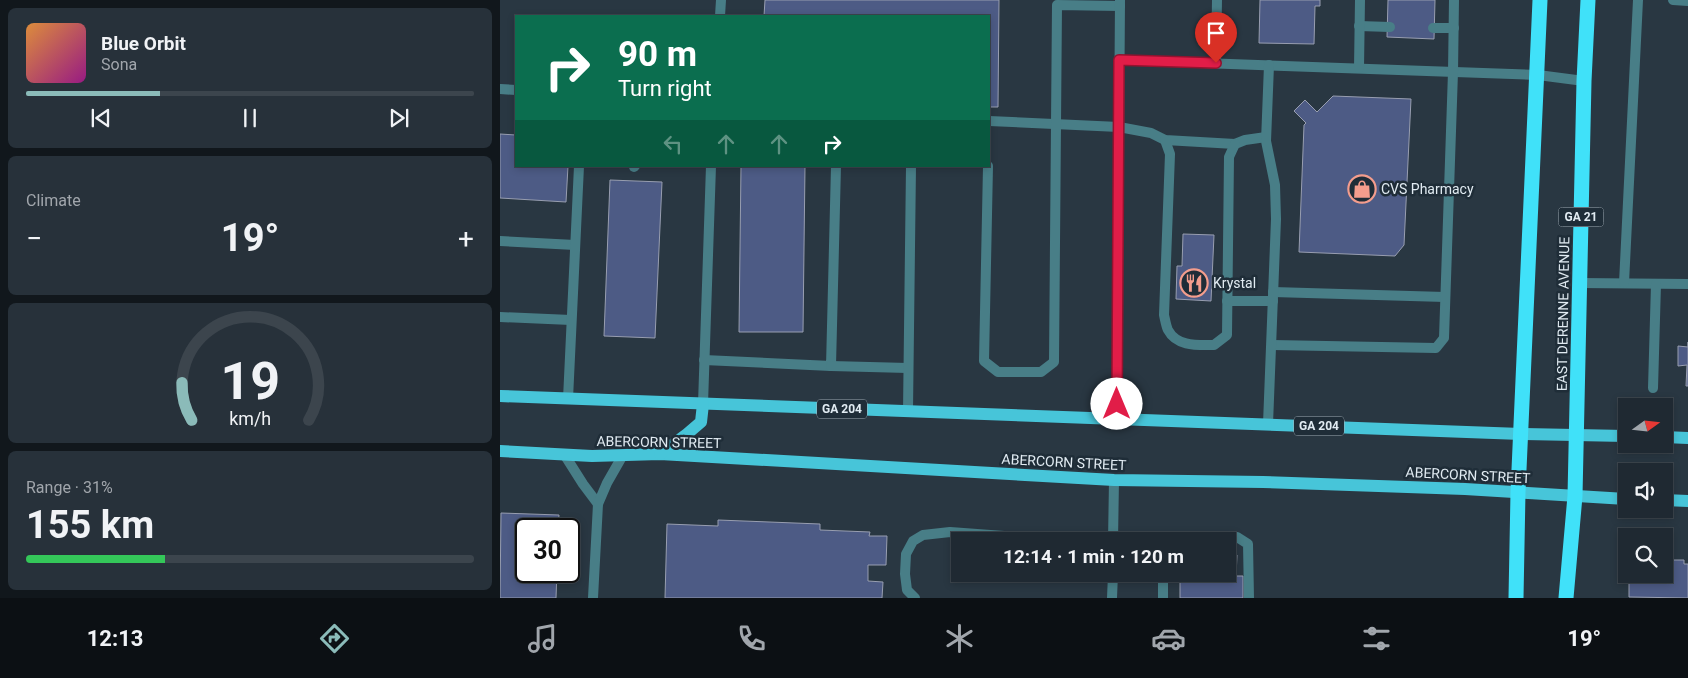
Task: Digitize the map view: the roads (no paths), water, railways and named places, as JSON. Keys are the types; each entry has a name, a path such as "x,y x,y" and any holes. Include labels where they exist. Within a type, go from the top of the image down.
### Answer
{"highway":[{"path":"1516,598 1520,434 1540,0"},
{"name":"EAST DERENNE AVENUE","path":"1566,598 1574,496 1584,81 1588,0"}],"main road":[{"name":"GA 204","path":"500,396 1576,435"},
{"path":"660,454 701,422 702,404"},
{"path":"1576,435 1618,436"},
{"path":"1673,437 1688,438"},
{"name":"ABERCORN STREET","path":"500,451 623,456 660,454 1114,480 1456,488 1618,499"},
{"path":"1673,500 1688,501"}],"street":[{"path":"720,15 721,0"},
{"path":"1216,63 1217,0"},
{"path":"1359,68 1360,0"},
{"path":"1272,345 1436,348 1444,338 1454,0"},
{"path":"1624,283 1638,0"},
{"path":"1673,0 1688,1"},
{"path":"988,167 984,362 998,372 1042,372 1054,362 1057,5 1120,3 1116,418"},
{"path":"1360,26 1390,26"},
{"path":"1433,28 1454,28"},
{"path":"1119,60 1538,75 1584,81"},
{"path":"1268,424 1276,219 1275,186 1266,137 1269,65"},
{"path":"500,89 515,90"},
{"path":"990,121 1119,127 1151,133 1165,140 1235,144 1245,140 1266,137"},
{"path":"1165,140 1170,154 1164,315 1167,330 1176,341 1194,345 1214,345 1227,335 1229,157 1235,144"},
{"path":"568,399 579,167"},
{"path":"702,404 711,167"},
{"path":"831,366 836,167"},
{"path":"908,411 911,167"},
{"path":"500,241 576,245"},
{"path":"1580,283 1688,284"},
{"path":"1653,388 1656,284"},
{"path":"1227,301 1273,297 1445,297"},
{"path":"500,317 572,320"},
{"path":"704,360 908,368"},
{"path":"564,454 582,484 598,504"},
{"path":"593,598 598,504 607,483 623,456"},
{"path":"1113,532 1114,480"},
{"path":"915,598 907,590 905,574 906,554 913,541 923,535 951,532"},
{"path":"1236,537 1248,544 1249,598"},
{"path":"1112,582 1112,598"},
{"path":"1163,582 1163,598"}],"place":[{"name":"CVS Pharmacy","path":"1362,189"},
{"name":"Krystal","path":"1194,283"}]}
